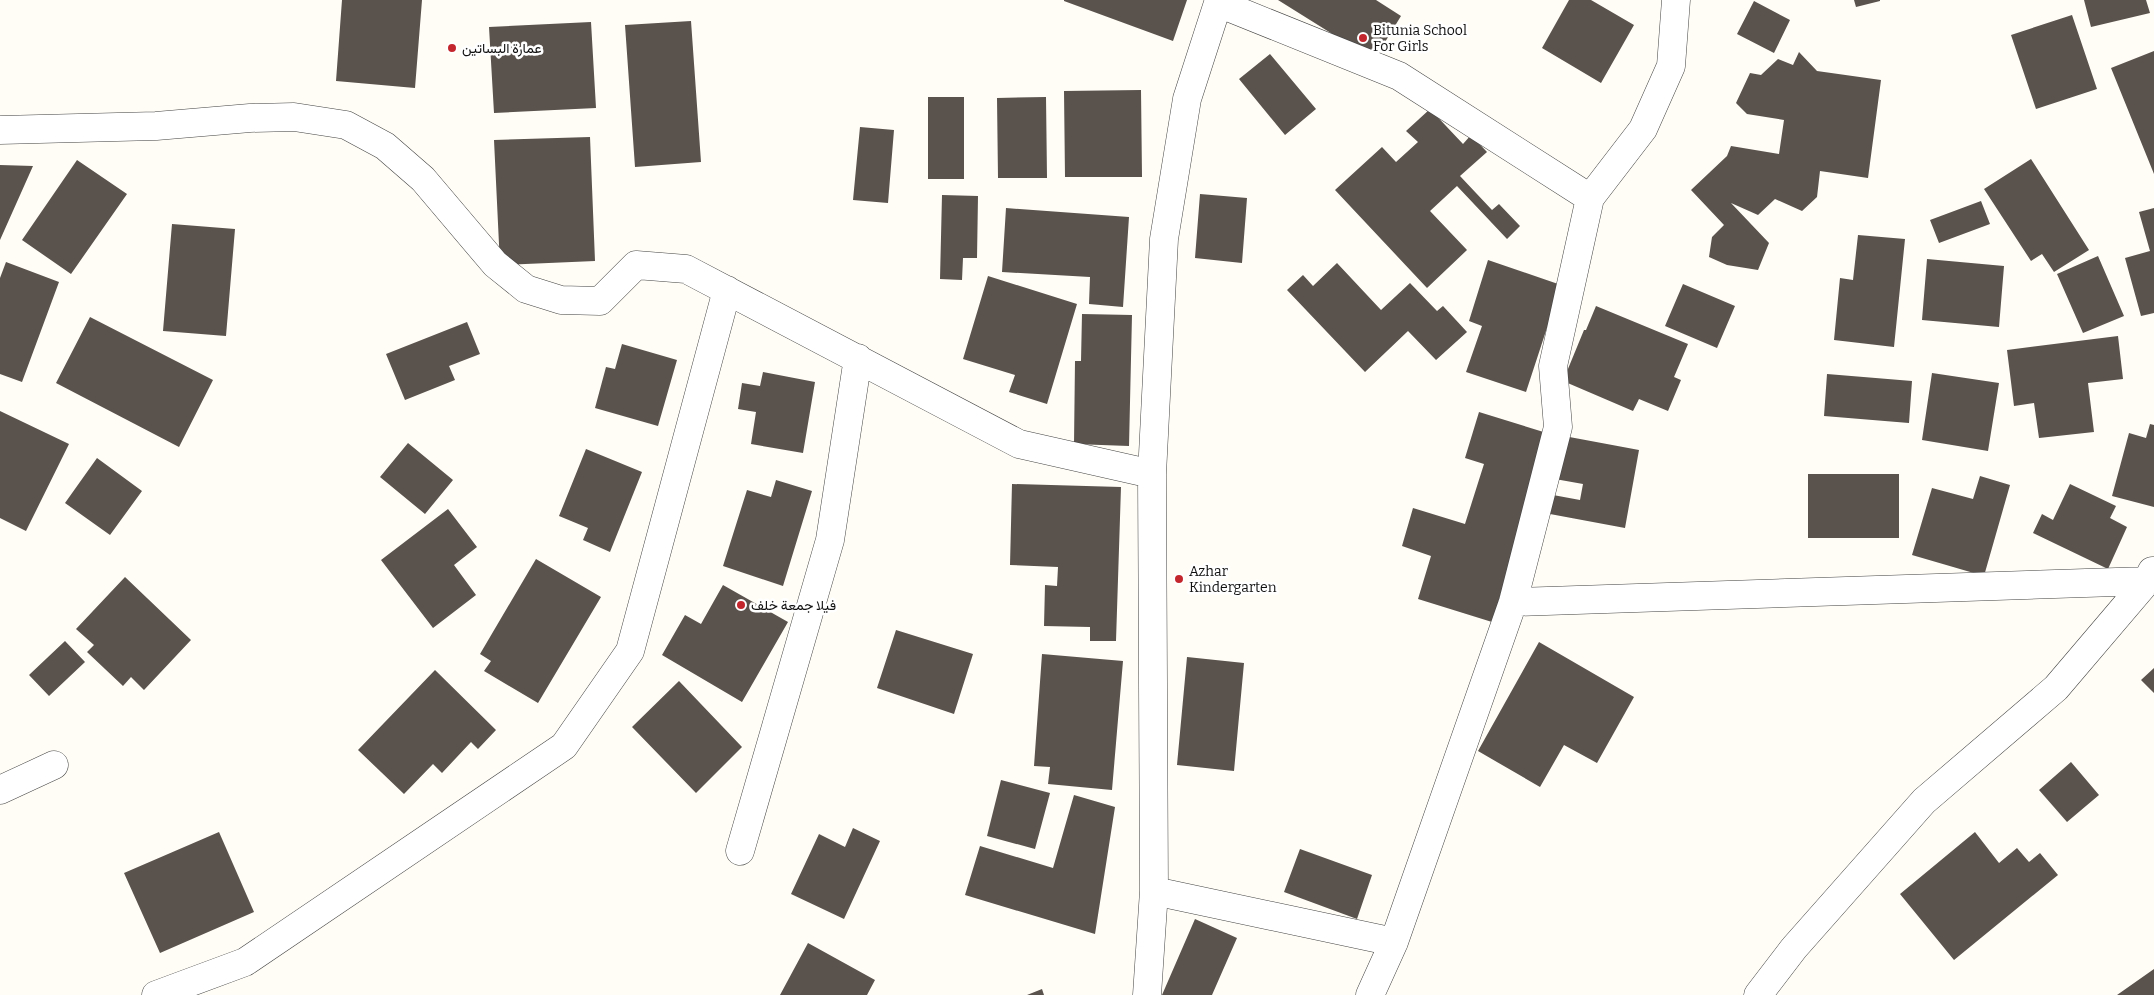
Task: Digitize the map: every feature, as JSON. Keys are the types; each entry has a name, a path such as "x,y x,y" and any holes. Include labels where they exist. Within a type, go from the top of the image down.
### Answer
{"street":[{"path":"1370,995 1394,942 1512,602 1558,427 1553,366 1590,198 1643,129 1671,66 1676,0"},
{"path":"1147,995 1154,891 1152,474 1164,239 1187,99 1218,1 1399,76 1590,198"},
{"path":"0,130 156,126 277,117 294,117 346,124 385,146 423,179 496,264 526,289 561,300 600,301 636,265 686,269 1019,444 1152,474"},
{"path":"156,995 245,962 564,746 630,651 727,290"},
{"path":"740,851 830,540 858,358"},
{"path":"1512,602 2151,574"},
{"path":"1758,995 1794,948 1924,801 2056,688 2151,574"},
{"path":"0,790 54,765"},
{"path":"1154,891 1394,942"}],"building":[{"path":"342,0 422,0 415,88 336,81"},
{"path":"1064,0 1187,0 1173,41"},
{"name":"Bitunia School For Girls","path":"1278,0 1376,0 1401,16 1374,60"},
{"path":"1569,0 1591,0 1634,25 1601,83 1542,48"},
{"path":"1854,0 1880,0 1880,1 1856,7"},
{"path":"2084,0 2146,0 2150,13 2091,27"},
{"path":"1754,1 1790,20 1774,53 1737,34"},
{"path":"2072,15 2097,89 2036,109 2011,35"},
{"path":"691,21 701,162 635,167 625,25"},
{"path":"591,22 596,108 494,113 489,27"},
{"path":"2154,51 2154,174 2111,68"},
{"path":"1799,52 1817,71 1881,80 1868,178 1820,171 1817,197 1802,211 1775,199 1758,215 1731,203 1769,243 1758,270 1727,265 1709,257 1712,237 1724,225 1691,190 1727,156 1731,146 1779,154 1784,120 1747,114 1736,103 1750,73 1761,75 1778,59 1793,65"},
{"path":"1270,54 1316,109 1285,135 1239,79"},
{"path":"1141,90 1142,177 1065,177 1064,91"},
{"path":"928,97 964,97 964,179 928,179"},
{"path":"1046,97 1047,178 998,178 997,98"},
{"path":"1430,109 1463,144 1471,135 1487,152 1460,176 1492,210 1499,204 1520,226 1507,239 1457,186 1430,211 1467,250 1427,288 1335,190 1382,147 1396,162 1418,142 1406,131"},
{"path":"860,127 894,130 888,203 853,200"},
{"path":"590,137 595,261 500,265 494,140"},
{"path":"2031,159 2089,250 2054,272 2042,254 2031,261 1984,189"},
{"path":"77,160 127,194 71,274 22,240"},
{"path":"0,165 33,166 0,240"},
{"path":"1200,194 1247,198 1242,263 1195,258"},
{"path":"942,195 978,196 977,258 963,258 962,280 940,279"},
{"path":"1981,201 1990,224 1939,243 1930,220"},
{"path":"1006,208 1129,217 1123,307 1089,304 1090,277 1002,272"},
{"path":"2154,208 2154,313 2141,316 2125,258 2150,251 2139,212"},
{"path":"172,224 235,229 226,336 163,331"},
{"path":"1858,235 1905,239 1894,347 1834,340 1840,278 1853,280"},
{"path":"2098,256 2124,316 2083,333 2057,274"},
{"path":"1927,259 2004,266 1999,327 1922,320"},
{"path":"1488,260 1561,285 1526,392 1466,372 1482,326 1469,321"},
{"path":"6,262 59,282 22,382 0,374 0,278"},
{"path":"1337,263 1381,310 1410,283 1437,311 1443,306 1467,332 1436,360 1408,331 1365,372 1287,290 1303,275 1313,286"},
{"path":"988,276 1077,304 1047,404 1009,392 1015,375 963,359"},
{"path":"1683,284 1735,306 1717,348 1665,326"},
{"path":"1596,306 1688,344 1674,377 1681,380 1668,411 1639,399 1633,411 1563,381"},
{"path":"1082,314 1132,315 1129,446 1074,444 1075,361 1081,361"},
{"path":"90,317 213,380 179,447 56,383"},
{"path":"467,322 480,354 449,366 455,380 405,400 386,354"},
{"path":"2118,336 2123,379 2088,383 2094,432 2039,438 2034,403 2014,406 2007,350"},
{"path":"622,344 677,360 658,426 595,408 606,367 615,369"},
{"path":"763,372 815,382 803,453 751,444 756,412 738,409 742,383 760,386"},
{"path":"1932,373 1999,383 1988,451 1922,440"},
{"path":"1827,374 1912,381 1909,423 1824,416"},
{"path":"0,411 69,444 26,531 0,518"},
{"path":"1479,412 1550,434 1492,622 1418,599 1431,556 1402,546 1413,508 1465,524 1484,464 1465,458"},
{"path":"2150,424 2154,425 2154,507 2112,496 2129,433 2146,438"},
{"path":"1564,436 1639,450 1625,528 1550,514 1553,495 1580,500 1583,484 1555,479"},
{"path":"408,443 453,480 425,514 380,477"},
{"path":"586,449 642,472 610,552 583,540 588,528 559,516"},
{"path":"97,458 142,491 110,535 65,503"},
{"path":"1808,474 1899,474 1899,538 1808,538"},
{"path":"1980,476 2010,485 1984,576 1912,555 1932,488 1973,499"},
{"path":"776,480 812,491 783,586 723,566 747,490 771,497"},
{"path":"1012,484 1121,487 1116,641 1090,641 1090,627 1044,626 1045,585 1057,586 1058,567 1010,565"},
{"path":"2070,484 2116,506 2110,518 2127,527 2108,569 2033,533 2042,514 2053,520"},
{"path":"448,509 477,547 454,565 476,595 433,628 381,560"},
{"path":"536,559 601,597 538,703 484,671 491,661 480,654"},
{"path":"125,577 191,640 144,690 131,677 123,686 87,652 94,645 76,629"},
{"path":"723,585 788,622 742,702 662,655 685,615 701,624"},
{"path":"896,630 973,654 954,714 877,688"},
{"path":"65,641 85,662 49,696 29,675"},
{"path":"1539,642 1634,697 1597,763 1564,745 1540,787 1478,751"},
{"path":"1042,654 1123,661 1112,790 1048,784 1050,767 1034,766"},
{"path":"1187,657 1244,663 1234,771 1177,765"},
{"path":"2154,668 2154,693 2141,680"},
{"path":"435,670 496,730 478,749 471,742 442,773 433,764 404,794 358,750"},
{"path":"679,681 742,747 696,793 632,727"},
{"path":"2071,762 2099,795 2067,822 2039,790"},
{"path":"1001,780 1050,793 1035,849 987,836"},
{"path":"1074,795 1115,807 1095,934 965,895 980,846 1053,868"},
{"path":"853,828 880,841 844,919 791,894 819,834 845,847"},
{"path":"219,832 254,912 160,953 124,873"},
{"path":"1975,832 1999,863 2017,848 2029,862 2040,853 2058,875 1954,960 1900,894"},
{"path":"1300,849 1372,875 1357,919 1284,892"},
{"path":"1195,919 1237,938 1212,995 1162,995"},
{"path":"808,943 875,980 867,995 780,995"},
{"path":"2154,969 2154,995 2117,995"},
{"path":"1042,989 1044,995 1027,995"}],"place":[{"name":"Bitunia School For Girls","path":"1363,38"},
{"name":"عمارة البساتين","path":"452,48"},
{"name":"Azhar Kindergarten","path":"1179,579"},
{"name":"فيلا جمعة خلف","path":"741,605"}]}
